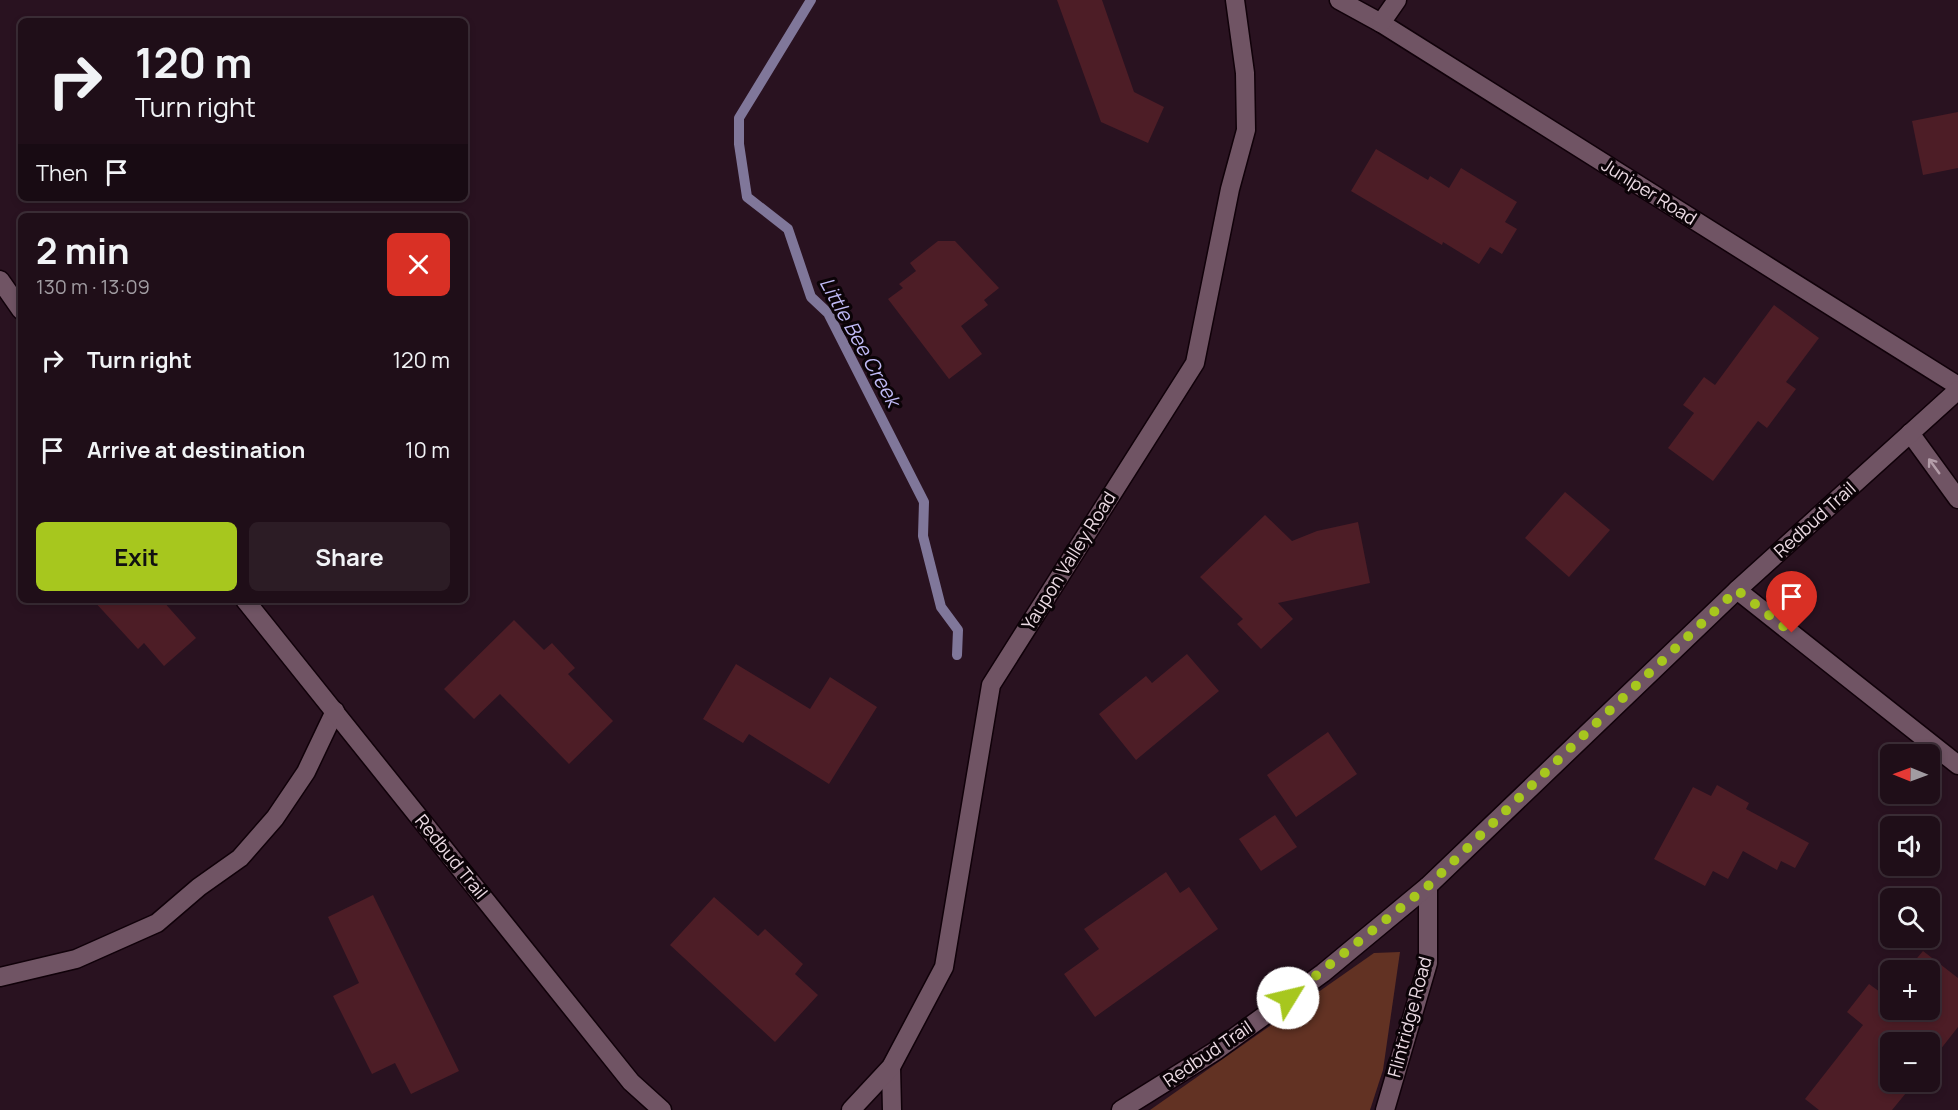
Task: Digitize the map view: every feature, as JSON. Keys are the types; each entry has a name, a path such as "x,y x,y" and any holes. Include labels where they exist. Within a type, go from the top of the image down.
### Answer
{"street":[{"name":"Yaupon Valley Road","path":"851,1110 891,1067 944,967 991,685 1195,363 1230,189 1246,130 1245,73 1235,0"},
{"name":"Juniper Road","path":"1339,0 1381,23 1958,388"},
{"path":"1381,23 1397,0"},
{"path":"0,280 18,306"},
{"name":"Redbud Trail","path":"1121,1110 1217,1050 1323,972 1428,886 1737,590 1958,388"},
{"path":"1910,433 1958,499"},
{"path":"1737,590 1958,765"},
{"name":"Redbud Trail","path":"247,603 631,1082 662,1110"},
{"path":"0,977 76,959 158,923 199,887 240,858 275,818 306,772 335,711"},
{"name":"Flintridge Road","path":"1385,1110 1428,963 1428,886"},
{"path":"891,1067 891,1110"}],"shaded area":[{"path":"1400,952 1383,1070 1370,1110 1150,1110 1374,953"}],"building":[{"path":"1057,0 1102,0 1134,92 1164,107 1148,143 1101,122"},
{"path":"1958,112 1958,168 1923,175 1912,121"},
{"path":"1376,149 1428,180 1430,176 1449,188 1461,168 1517,202 1505,222 1517,229 1502,254 1490,247 1479,264 1443,242 1442,245 1351,191"},
{"path":"938,241 955,241 999,288 984,300 988,305 961,326 982,354 949,379 888,299 903,288 899,284 916,271 910,263"},
{"path":"1774,305 1819,338 1786,382 1796,389 1767,428 1758,421 1713,481 1668,448 1694,413 1683,405 1704,377 1715,385"},
{"path":"1565,492 1610,530 1569,577 1525,538"},
{"path":"1265,515 1292,541 1317,531 1358,522 1370,583 1278,603 1293,619 1261,649 1237,624 1243,619 1200,577"},
{"path":"96,603 165,603 196,638 164,666 144,643 138,649"},
{"path":"514,620 544,650 552,643 575,668 568,674 613,721 569,764 500,694 474,719 444,689"},
{"path":"1187,654 1219,691 1136,760 1099,714 1146,676 1152,683"},
{"path":"736,664 810,709 830,677 877,707 829,784 749,734 743,743 703,719"},
{"path":"1328,732 1357,774 1296,817 1267,775"},
{"path":"1717,785 1749,803 1746,809 1809,843 1795,868 1781,861 1777,870 1743,851 1728,879 1713,871 1705,886 1654,859 1693,787 1711,796"},
{"path":"1275,815 1297,847 1261,871 1239,839"},
{"path":"1166,872 1180,893 1189,887 1218,929 1095,1017 1064,974 1099,949 1084,929"},
{"path":"373,895 459,1071 411,1094 395,1063 372,1074 333,996 359,983 328,917"},
{"path":"714,897 758,936 765,929 803,964 795,974 818,995 775,1042 670,945"},
{"path":"1923,951 1935,960 1915,960"},
{"path":"1940,964 1958,978 1958,1027 1940,1050 1940,1032 1880,1032 1880,1092 1907,1092 1892,1110 1819,1110 1805,1099 1863,1025 1847,1012 1869,984 1880,992 1880,1020 1940,1020"}],"waterway":[{"name":"Little Bee Creek","path":"811,0 739,118 739,144 747,197 788,229 811,297 828,313 924,502 923,536 941,607 958,630 957,655"}],"route":[{"path":"1288,998 1428,886 1737,590 1792,633"}]}
